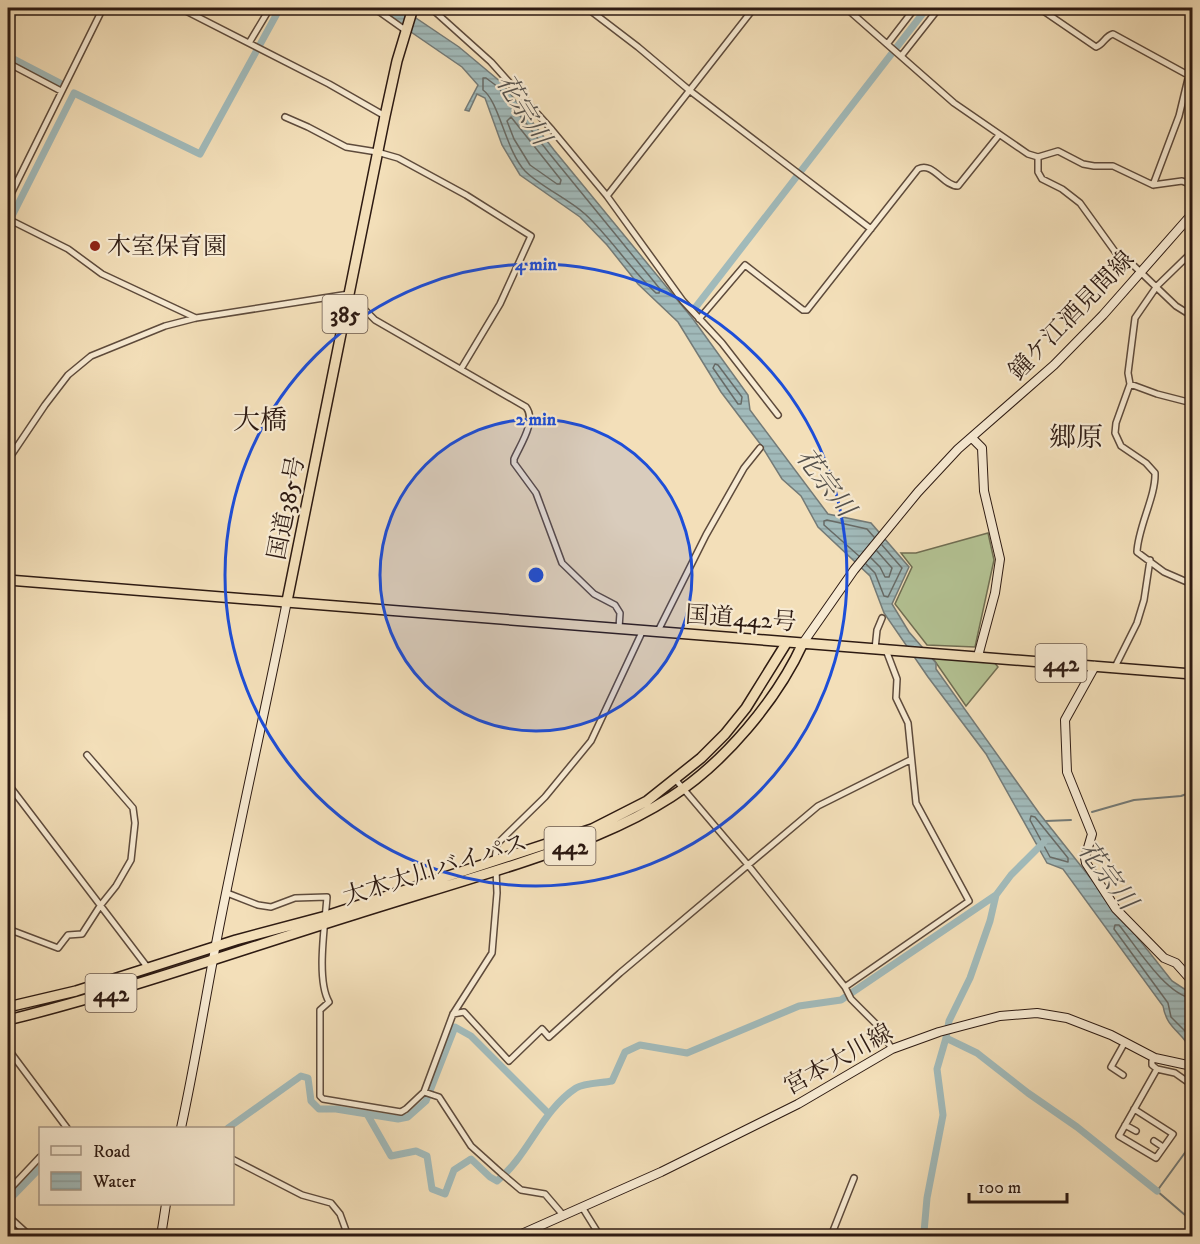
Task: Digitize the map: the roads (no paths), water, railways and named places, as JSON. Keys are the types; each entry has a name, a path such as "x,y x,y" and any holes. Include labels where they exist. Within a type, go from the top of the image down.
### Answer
{"highway":[{"name":"国道385号","path":"287,601 377,152 405,29 412,10"},
{"path":"8,580 287,601"},
{"name":"国道442号","path":"287,601 1192,674"},
{"name":"大木大川バイパス","path":"8,1020 78,1003 213,961 495,860 592,830 647,801 725,734 746,708 787,642"},
{"name":"大木大川バイパス","path":"8,1007 67,993 236,940 326,920 496,871 616,828 684,789 733,743 757,717 810,643"}],"main road":[{"name":"鐘ケ江酒見間線","path":"810,643 855,570 884,531 958,449 1054,365 1192,214"},
{"path":"972,438 982,448 984,492 1000,559 995,593 978,656"},
{"path":"181,1127 198,1051 241,820 287,601"},
{"path":"1095,666 1065,720 1067,772 1092,834 1085,858 1086,863 1116,909 1164,958 1176,963 1192,981"},
{"name":"宮本大川線","path":"517,1236 662,1172 798,1104 892,1049 939,1032 1000,1016 1037,1013 1067,1018 1125,1042 1155,1058 1192,1066"},
{"path":"161,1236 166,1205"}],"street":[{"path":"8,200 103,8"},
{"path":"180,8 329,84 385,116"},
{"path":"251,44 270,8"},
{"path":"374,8 405,29"},
{"path":"587,8 689,90 871,229"},
{"path":"607,196 754,8"},
{"path":"846,8 954,103 1028,154 1038,157 1058,151 1083,164 1113,166 1153,185 1182,181 1192,184"},
{"path":"894,49 915,8"},
{"path":"894,49 939,8"},
{"path":"1039,8 1096,47 1113,34 1188,75"},
{"path":"412,10 432,9 472,43 510,81 607,196 683,301 722,343 778,415"},
{"path":"1153,185 1179,117 1192,62"},
{"path":"8,63 61,91"},
{"path":"285,117 346,147 398,158 531,236 500,304 461,369"},
{"path":"699,319 745,265 803,310 807,310 918,169 927,167 950,185 958,186 999,135"},
{"path":"1038,157 1038,172 1042,179 1062,189 1080,203 1116,253 1141,272 1176,306 1192,316"},
{"path":"10,221 68,249 102,274 196,318"},
{"path":"1192,252 1155,288 1135,318 1128,373 1130,384 1116,423 1115,433 1121,446 1155,472 1137,552 1164,572 1187,582 1192,578"},
{"path":"8,460 45,405 69,375 91,356 165,326 196,318 349,297 375,320 530,411 529,423 514,463 536,493 562,563 594,594 615,605 620,613 619,628"},
{"path":"1130,384 1192,403"},
{"path":"658,631 706,535 744,468 760,448"},
{"path":"1115,667 1137,622 1144,600 1149,560"},
{"path":"875,649 877,630 882,618"},
{"path":"227,893 264,907 271,907 295,898 327,897 322,986 329,1002 320,1010 320,1096 322,1099 401,1112 406,1109 427,1093 453,1014 494,948 497,844 544,797 591,741 643,630"},
{"path":"846,989 969,901 916,803 908,723 896,698 897,679 886,650"},
{"path":"8,929 58,948 68,935 82,934 116,886 131,860 134,847 133,808 87,755"},
{"path":"453,1014 464,1012 509,1061 542,1029 549,1037 620,973 818,806 910,760"},
{"path":"675,779 748,865 846,989 851,999 877,1025 892,1049"},
{"path":"8,784 148,968"},
{"path":"1123,1075 1111,1067 1125,1042"},
{"path":"8,1049 66,1127"},
{"path":"1155,1058 1152,1065 1157,1069 1175,1073 1192,1085"},
{"path":"1134,1109 1173,1134 1156,1158 1119,1136 1134,1109 1157,1069"},
{"path":"427,1093 439,1097 471,1146 501,1173 521,1190 545,1194 563,1215"},
{"path":"1125,1125 1136,1131"},
{"path":"1154,1141 1164,1147"},
{"path":"8,1191 39,1158"},
{"path":"234,1160 302,1195 331,1203 340,1214 348,1236 335,1236"},
{"path":"831,1236 854,1178"},
{"path":"582,1207 600,1236"},
{"path":"8,1216 30,1236"}],"water":[{"path":"376,8 401,8 459,47 502,83 693,319 748,395 750,410 828,514 871,523 909,567 892,604 909,632 936,663 936,669 1039,813 1172,981 1192,994 1192,1052 1168,1020 1163,1006 1063,869 1047,863 986,754 928,677 884,613 870,576 818,527 801,496 782,479 761,445 721,392 678,322 638,284 607,245 580,217 520,175 502,145 485,98 477,94 469,111 465,110 478,85 462,67"}],"waterway":[{"path":"8,26 16,8"},
{"path":"8,224 74,93 200,154 280,8"},
{"path":"695,308 927,8"},
{"path":"8,56 60,83"},
{"path":"1092,812 1134,800 1181,796 1192,792"},
{"path":"1046,821 1071,820"},
{"path":"924,1232 927,1198 943,1115 937,1069 949,1021 970,978 990,921 996,895 1011,875 1044,842"},
{"path":"367,1114 391,1156 416,1151 427,1156 432,1189 445,1194 454,1170 471,1159 497,1181 518,1159 553,1109 564,1098 579,1086 612,1081 625,1052 640,1045 687,1053 799,1006 841,1000 996,895"},
{"path":"229,1127 301,1076 308,1078 311,1101 319,1109 336,1109 398,1119 408,1117 426,1101 455,1027 471,1036 549,1114"},
{"path":"946,1038 977,1053 1028,1093 1077,1127 1157,1191"},
{"path":"1192,1143 1157,1191 1192,1221"},
{"path":"8,1201 39,1169"}],"place":[{"name":"木室保育園","path":"95,246"}],"district":[{"name":"大橋","path":"260,420"},
{"name":"郷原","path":"1076,437"}],"water label":[{"name":"花宗川","path":"524,109"},
{"name":"花宗川","path":"826,482"},
{"name":"花宗川","path":"1108,875"}]}
